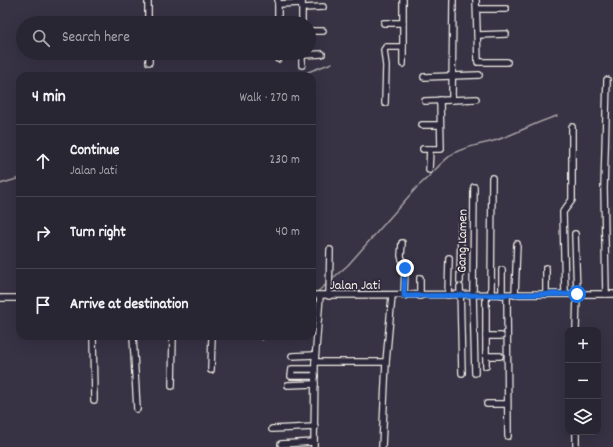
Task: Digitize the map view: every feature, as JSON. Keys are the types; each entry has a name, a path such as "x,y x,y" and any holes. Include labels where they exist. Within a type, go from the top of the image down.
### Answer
{"street":[{"path":"148,0 148,16"},
{"path":"403,0 403,64"},
{"path":"452,100 453,0"},
{"path":"476,0 478,62 507,62"},
{"path":"278,16 278,2 323,7"},
{"path":"302,4 302,16"},
{"path":"477,9 506,9"},
{"path":"384,23 403,23"},
{"path":"316,31 323,31"},
{"path":"478,35 506,34"},
{"path":"385,103 386,66 384,50 386,48 403,48"},
{"path":"316,54 322,54"},
{"path":"302,60 302,65"},
{"path":"424,77 479,75"},
{"path":"606,294 604,188 607,80"},
{"path":"425,100 476,100"},
{"path":"423,149 441,149 440,100"},
{"path":"422,125 440,125"},
{"path":"565,294 563,212 572,200 572,127"},
{"path":"429,170 430,149"},
{"path":"486,366 492,178"},
{"name":"Gang Lamen","path":"474,187 474,373"},
{"path":"460,281 461,226"},
{"path":"575,234 577,294 576,327"},
{"path":"402,243 401,256 405,268 404,296"},
{"path":"515,295 517,244"},
{"path":"329,296 330,250"},
{"path":"448,295 449,258"},
{"path":"546,268 546,294"},
{"path":"502,270 508,436"},
{"path":"420,278 420,296"},
{"path":"460,287 462,373"},
{"name":"Jalan Jati","path":"316,296 613,294"},
{"path":"382,447 386,362 392,296"},
{"path":"0,298 16,298"},
{"path":"486,336 501,336"},
{"path":"93,340 94,400"},
{"path":"133,340 137,409"},
{"path":"172,386 173,340"},
{"path":"211,370 212,340"},
{"path":"281,444 314,444 315,340"},
{"path":"292,356 315,355"},
{"path":"486,356 500,356"},
{"path":"315,376 291,376 292,368 314,365 386,362"},
{"path":"288,385 315,384"},
{"path":"487,404 507,404"},
{"path":"272,428 315,427"},
{"path":"576,435 576,445"}],"waterway":[{"path":"308,72 332,63"},
{"path":"332,279 348,265 417,187 451,155 466,148 505,137 557,116"},
{"path":"0,184 16,179"},
{"path":"317,292 328,283"}],"route":[{"path":"405,268 404,296 473,294 577,294"}]}
